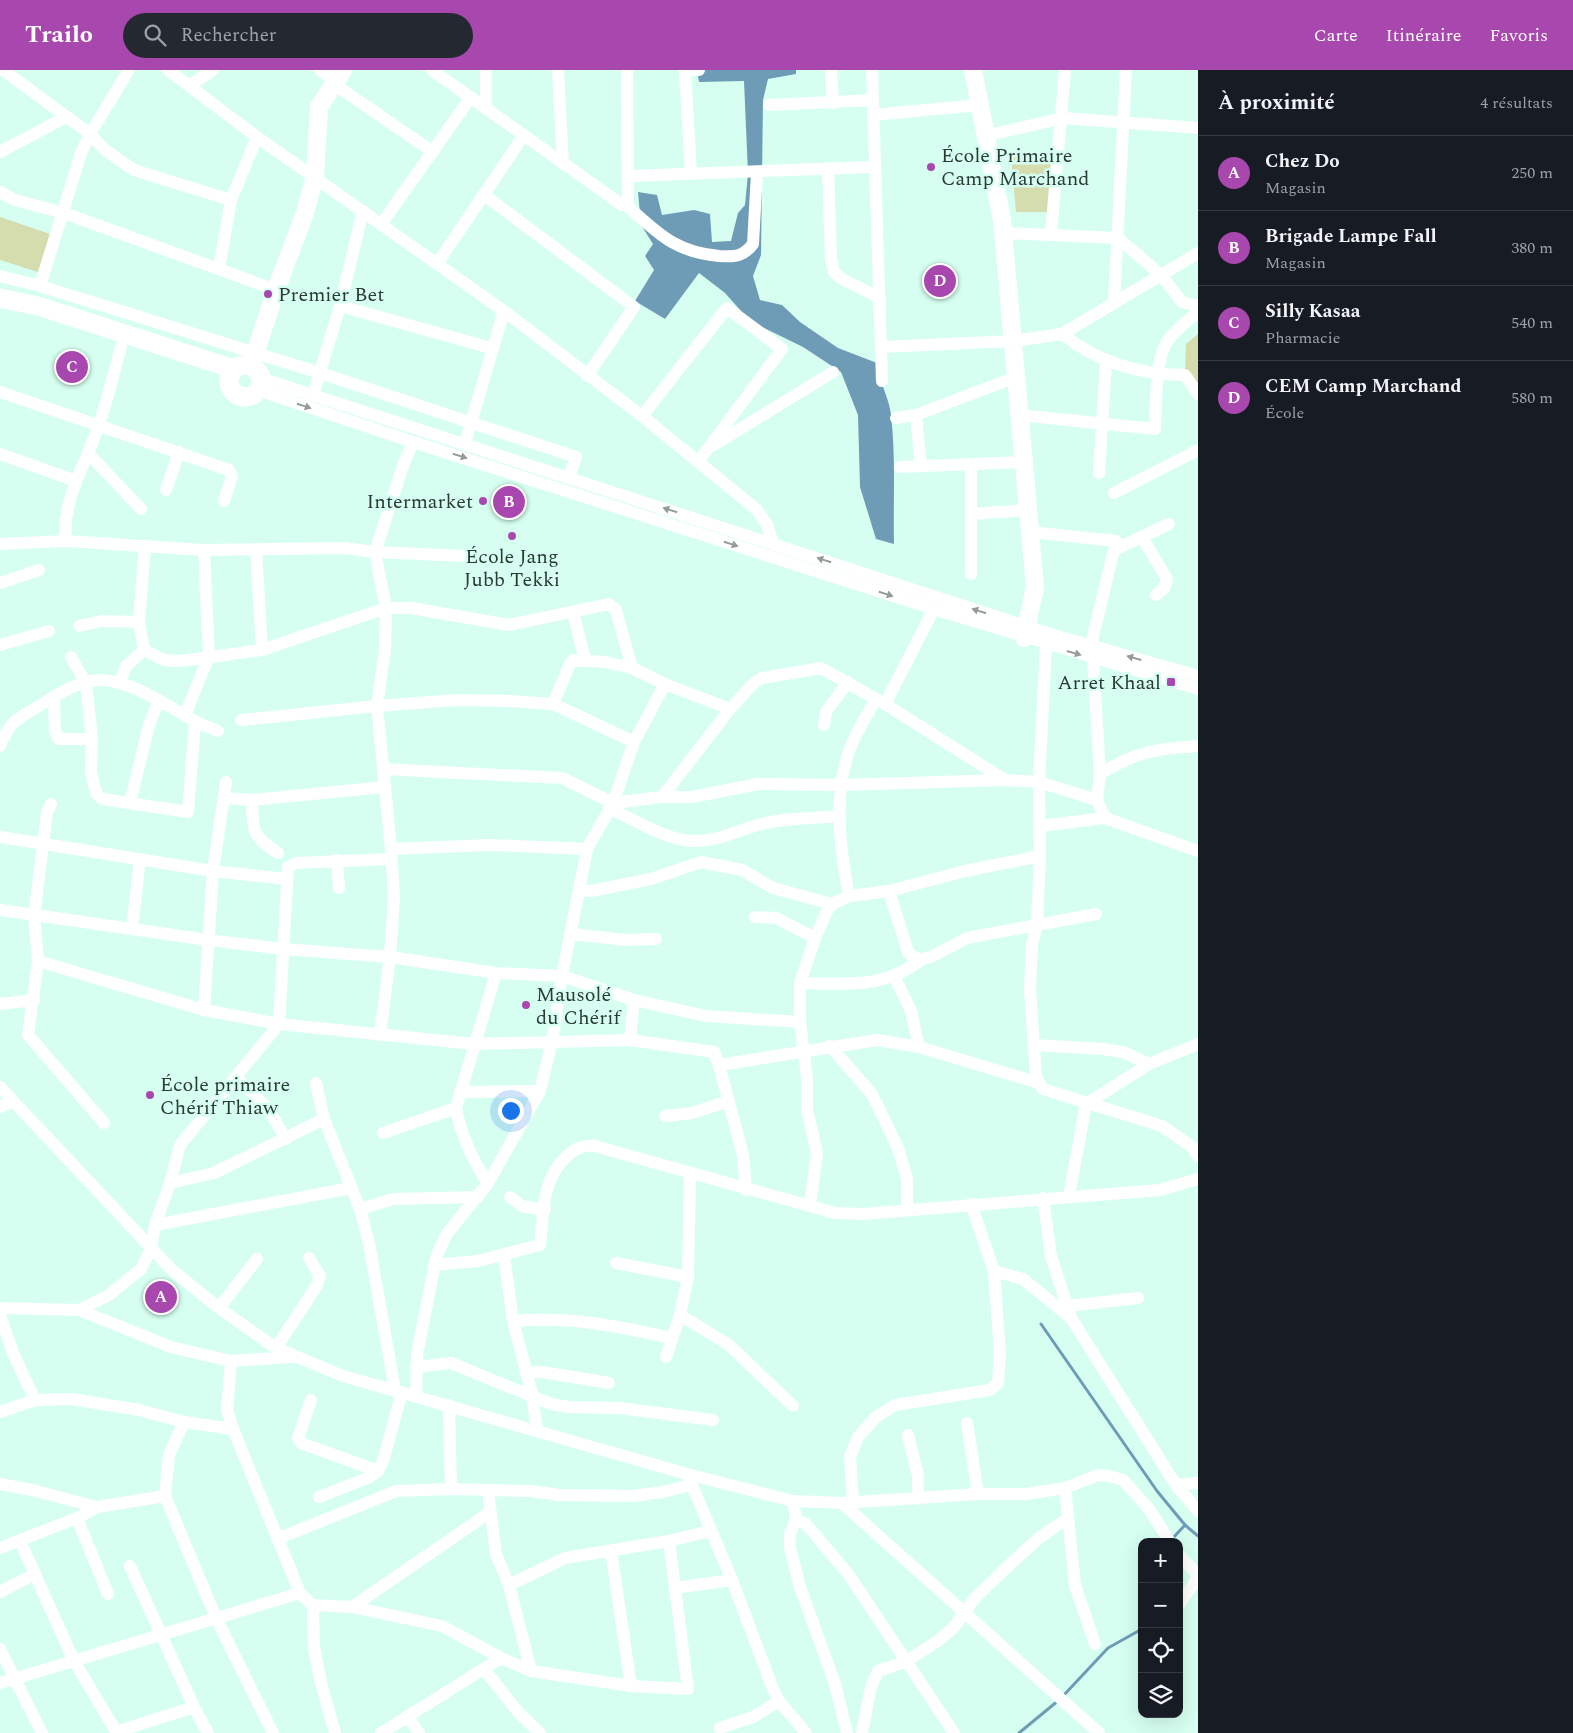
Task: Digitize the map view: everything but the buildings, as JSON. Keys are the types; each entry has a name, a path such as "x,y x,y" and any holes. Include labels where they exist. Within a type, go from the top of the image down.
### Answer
{"main road":[{"path":"0,298 38,306 248,373"},
{"path":"0,311 30,317 121,346 248,373"}],"street":[{"path":"3,70 90,134 105,150 134,170 231,200"},
{"path":"40,286 81,153 90,134 129,70"},
{"path":"168,70 258,137 504,311 642,416 757,510 767,525 773,543"},
{"path":"189,86 213,70"},
{"path":"320,70 338,78 433,152"},
{"path":"432,70 619,205 625,204 628,201 627,70"},
{"path":"486,70 486,108"},
{"path":"558,70 563,164"},
{"path":"691,174 685,70 699,70"},
{"path":"831,70 833,103"},
{"path":"872,70 882,381"},
{"path":"973,70 1003,233 1013,341 1035,588 1025,632"},
{"path":"1051,234 1063,118 1065,70"},
{"path":"1114,303 1126,70"},
{"path":"248,373 305,213 315,176 319,107 338,78"},
{"path":"382,224 471,97"},
{"path":"769,105 873,100"},
{"path":"874,115 980,105"},
{"path":"0,152 66,117"},
{"path":"985,136 1063,118 1198,128"},
{"path":"437,264 524,135"},
{"path":"219,269 231,200 258,137"},
{"path":"628,176 875,167"},
{"path":"828,168 831,259 834,272 842,279 880,298"},
{"path":"625,204 663,238 680,248 704,254 738,257 747,253 753,244 758,172"},
{"path":"0,192 15,200 64,213 276,290"},
{"path":"483,194 634,308 587,376"},
{"path":"313,396 340,306 363,211"},
{"path":"1003,233 1118,238 1161,275 1182,302 1198,306"},
{"path":"882,347 1013,341 1062,334 1198,253"},
{"path":"0,276 40,286 413,442 934,609 1025,632 1091,645 1198,676"},
{"path":"340,306 492,348"},
{"path":"642,416 727,308 782,348 698,462"},
{"path":"465,443 504,311"},
{"path":"1019,414 1155,429 1158,375 1166,343 1178,329 1198,312"},
{"path":"1062,334 1081,349 1106,362 1158,375 1185,375 1198,394"},
{"path":"66,541 64,524 76,480 99,426 121,346"},
{"path":"1099,473 1106,362"},
{"path":"707,449 833,372"},
{"path":"248,373 320,373 471,421 576,457 569,477"},
{"path":"248,373 313,396 773,543 1025,632 1046,645 1198,690"},
{"path":"896,418 916,415 1016,377"},
{"path":"0,392 231,471 232,476 224,501"},
{"path":"916,415 921,466"},
{"path":"380,1035 390,957 394,897 377,706 385,650 386,608 375,552 401,470 413,442"},
{"path":"1114,493 1198,450"},
{"path":"166,490 179,452"},
{"path":"88,453 141,509"},
{"path":"0,454 76,480"},
{"path":"900,467 1024,462"},
{"path":"971,464 971,574"},
{"path":"972,514 1028,510"},
{"path":"1114,550 1168,524"},
{"path":"1030,532 1115,539 1091,645"},
{"path":"1142,537 1167,579 1164,588 1156,595"},
{"path":"0,544 66,541 204,550 344,548 375,552 464,556"},
{"path":"144,650 139,622 145,546"},
{"path":"256,549 262,650"},
{"path":"71,657 86,683 92,739 91,772 99,797 188,812 190,808 190,719 209,656 204,550"},
{"path":"0,583 39,570"},
{"path":"144,650 164,660 181,661 262,650 386,608 411,608 509,625 605,604 614,607 632,668"},
{"path":"849,896 840,843 840,816 841,785 849,751 934,609"},
{"path":"573,612 585,660"},
{"path":"79,626 102,621 139,622"},
{"path":"0,645 50,631"},
{"path":"1046,645 1039,782 1040,856 1037,926 1032,944 1030,989 1039,1083 1043,1089 1086,1104 1162,1126 1192,1148 1198,1156"},
{"path":"120,683 126,666 144,650"},
{"path":"1093,659 1100,774 1096,800 1105,818"},
{"path":"553,704 570,662 573,660 585,660 632,668 665,684 730,709"},
{"path":"662,796 730,709 760,679 821,668 848,682 1005,780"},
{"path":"0,746 4,726 54,697 86,683 101,680 120,683 159,700 190,719 218,731"},
{"path":"824,725 826,712 848,682"},
{"path":"416,1396 416,1367 434,1265 446,1235 488,1183 540,1091 552,1042 562,976 587,849 612,806 634,742 665,684"},
{"path":"54,697 55,731 59,739 92,739"},
{"path":"130,803 149,725 159,700"},
{"path":"241,720 457,700 553,704 634,742"},
{"path":"1100,774 1126,759 1153,750 1198,746"},
{"path":"383,769 562,778 672,837 692,841 733,834 752,826 771,822 840,816"},
{"path":"612,806 662,796 692,797 758,784 841,785 1005,780 1039,782 1096,800"},
{"path":"204,1010 213,871 226,782"},
{"path":"225,798 252,800 385,787"},
{"path":"252,800 253,826 256,834 261,843 278,853"},
{"path":"51,804 47,813 34,916 38,962 28,1034 104,1123"},
{"path":"1040,826 1105,818 1198,851"},
{"path":"0,837 213,871 287,879"},
{"path":"79,1310 108,1295 141,1269 151,1249 155,1225 170,1183 180,1145 279,1024 287,879 290,864 490,845 587,849"},
{"path":"810,1206 816,1152 807,1108 807,1078 800,1022 800,982 815,938 832,904 849,896 889,892 965,871 1040,856"},
{"path":"132,929 140,859"},
{"path":"338,860 338,888"},
{"path":"579,890 591,891 651,879 701,862 742,870 773,888 832,904"},
{"path":"889,892 908,952 914,957 922,959 931,957 967,938 1096,914"},
{"path":"0,910 283,949 390,957 496,973 562,976 634,1000 706,1016 800,1022"},
{"path":"755,917 776,918 815,938"},
{"path":"571,934 626,940 656,939"},
{"path":"800,982 844,984 880,980 906,972 922,959"},
{"path":"38,962 204,1010 279,1024 474,1044 630,1040 714,1052 719,1064 743,1156 746,1190"},
{"path":"488,1183 476,1165 460,1129 456,1108 496,973"},
{"path":"894,976 911,1012 920,1046"},
{"path":"0,1004 34,1000"},
{"path":"630,1040 634,1000"},
{"path":"719,1064 877,1040 920,1046 1039,1083"},
{"path":"1069,1196 1086,1104 1149,1064 1198,1044"},
{"path":"1034,1045 1123,1052 1149,1064"},
{"path":"830,1046 876,1101 898,1148 906,1179 908,1209"},
{"path":"236,1077 269,1110 286,1138"},
{"path":"316,1083 324,1119 360,1209 398,1391 384,1458 378,1471 370,1477 319,1496"},
{"path":"0,1088 172,1270 219,1308 276,1348 343,1376 449,1404 689,1480 793,1501 847,1503 978,1494 1026,1494 1065,1488 1098,1475 1123,1480 1149,1509 1167,1538"},
{"path":"460,1092 540,1091"},
{"path":"0,1107 13,1101"},
{"path":"665,1116 692,1113 729,1101"},
{"path":"383,1133 456,1108"},
{"path":"170,1183 214,1174 324,1119"},
{"path":"434,1265 478,1261 540,1245 547,1185 551,1174 574,1150 584,1145 595,1146 690,1172 746,1190 835,1214 862,1214 1160,1190 1198,1179"},
{"path":"666,1357 680,1314 688,1277 690,1172"},
{"path":"155,1225 352,1188"},
{"path":"360,1209 393,1199 478,1197"},
{"path":"510,1197 522,1206 545,1210"},
{"path":"1043,1198 1051,1256 1069,1312 1176,1485 1198,1511"},
{"path":"847,1503 850,1457 858,1438 876,1417 895,1405 990,1390 998,1384 1000,1354 994,1271 971,1204"},
{"path":"504,1255 513,1321 532,1394 536,1431"},
{"path":"276,1348 316,1287 320,1276 309,1258"},
{"path":"219,1308 257,1259"},
{"path":"616,1263 688,1277"},
{"path":"994,1271 1023,1280 1069,1312 1138,1298"},
{"path":"0,1308 79,1310 171,1347 231,1361 295,1357"},
{"path":"680,1314 729,1345 793,1406"},
{"path":"0,1315 13,1353 35,1400"},
{"path":"513,1321 540,1319 586,1320 672,1338"},
{"path":"231,1361 227,1410 232,1429 300,1593 313,1605 352,1607 442,1626 501,1658 530,1671 632,1686 688,1688 668,1541"},
{"path":"416,1367 450,1363 532,1394 551,1404 569,1407 619,1408 713,1420"},
{"path":"526,1372 542,1372 609,1383"},
{"path":"0,1412 35,1400 71,1399 139,1410 184,1422 232,1429"},
{"path":"311,1400 298,1438 301,1443 378,1471"},
{"path":"449,1404 451,1490"},
{"path":"184,1422 169,1455 164,1496 216,1618 273,1733"},
{"path":"967,1423 978,1494"},
{"path":"908,1435 918,1476 918,1499"},
{"path":"277,1539 396,1491 488,1490 530,1491 560,1495 632,1496 662,1492 689,1480"},
{"path":"689,1480 732,1580 779,1701 806,1733"},
{"path":"1176,1485 1198,1483"},
{"path":"0,1484 32,1490 97,1507"},
{"path":"1065,1488 1075,1585 1095,1644"},
{"path":"488,1490 489,1513 496,1554 509,1585 530,1671"},
{"path":"0,1548 77,1518 97,1507 164,1496"},
{"path":"793,1501 796,1519 790,1534 790,1548 800,1587 835,1684 847,1733"},
{"path":"847,1503 964,1614 1099,1733"},
{"path":"352,1607 489,1513"},
{"path":"77,1518 108,1594"},
{"path":"796,1519 806,1524 849,1575 905,1662 954,1733"},
{"path":"862,1733 869,1695 876,1673 880,1669 905,1662 938,1641 964,1614 975,1598 1005,1569 1040,1537 1067,1519"},
{"path":"509,1585 565,1558 668,1541 710,1531"},
{"path":"20,1541 74,1661 116,1732 194,1707"},
{"path":"611,1551 632,1686"},
{"path":"1183,1559 1198,1576 1183,1598"},
{"path":"130,1566 160,1635 208,1733"},
{"path":"0,1592 35,1574"},
{"path":"675,1588 732,1580"},
{"path":"0,1683 300,1593"},
{"path":"313,1605 314,1647 321,1683 335,1733"},
{"path":"0,1649 42,1733"},
{"path":"381,1733 501,1658"},
{"path":"484,1669 519,1713 540,1733"},
{"path":"720,1728 753,1717 779,1701"},
{"path":"408,1717 419,1733"}],"green space":[{"path":"1011,156 1051,157 1050,212 1016,212"},
{"path":"0,217 50,234 38,272 0,260"},
{"path":"1198,334 1198,393 1185,372 1186,344"}],"water":[{"path":"697,70 796,70 796,74 768,79 763,100 761,255 753,276 760,300 782,305 800,322 838,348 877,363 890,408 893,431 894,544 876,539 860,487 858,415 841,372 803,347 750,321 725,293 699,273 665,319 635,301 654,270 645,256 653,244 641,225 638,192 657,195 662,215 694,210 710,214 712,242 731,241 738,213 745,205 748,174 744,81 699,82"}],"waterway":[{"path":"1041,1324 1157,1491 1185,1525 1198,1536"},
{"path":"1173,1538 1185,1525"},
{"path":"1063,1696 1108,1648 1138,1631"},
{"path":"1019,1733 1059,1700"}],"place":[{"name":"École Primaire Camp Marchand","path":"931,167"},
{"name":"CEM Camp Marchand","path":"940,281"},
{"name":"Premier Bet","path":"268,294"},
{"name":"Silly Kasaa","path":"72,367"},
{"name":"Intermarket","path":"483,501"},
{"name":"Brigade Lampe Fall","path":"509,502"},
{"name":"École Jang Jubb Tekki","path":"512,536"},
{"name":"Arret Khaal","path":"1171,682"},
{"name":"Mausolé du Chérif","path":"526,1005"},
{"name":"École primaire Chérif Thiaw","path":"150,1095"},
{"name":"Chez Do","path":"161,1297"}]}
